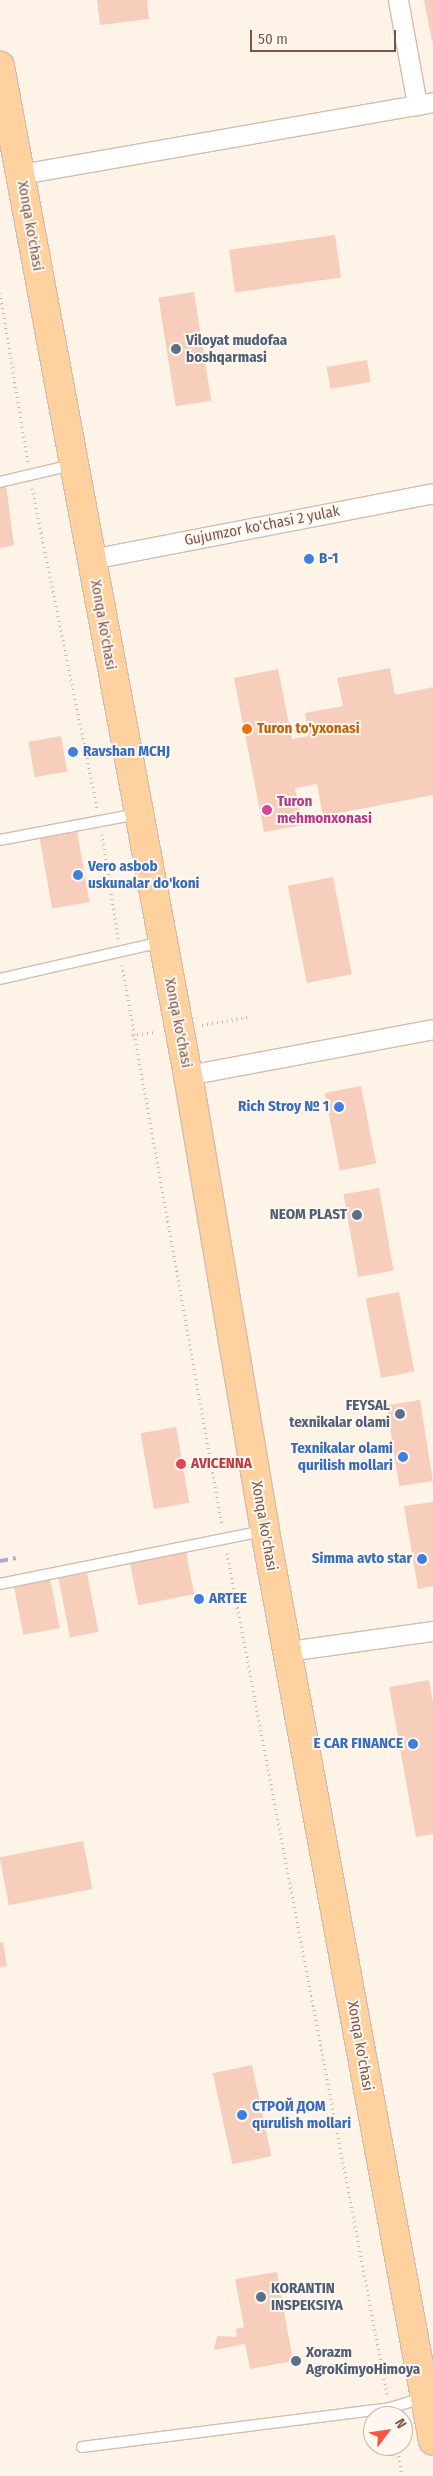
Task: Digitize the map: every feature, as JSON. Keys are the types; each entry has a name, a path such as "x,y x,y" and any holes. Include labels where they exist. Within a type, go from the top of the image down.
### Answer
{"main road":[{"name":"Xonqa ko'chasi","path":"0,66 188,1075 264,1531 288,1651 433,2442"}],"street":[{"name":"Xonqa ko'chasi","path":"21,174 425,104 398,0"},
{"name":"Gujumzor ko'chasi 2 yulak","path":"92,559 433,493"},
{"name":"Xonqa ko'chasi","path":"188,1075 433,1029"},
{"path":"288,1651 433,1631"}],"lane":[{"path":"0,482 74,465"},
{"path":"0,840 138,814"},
{"path":"0,980 162,942"},
{"path":"0,1584 264,1531"},
{"path":"397,2406 424,2398"},
{"path":"82,2447 363,2411"}],"path":[{"path":"0,293 30,476 100,821 120,953 225,1540 390,2406"},
{"path":"399,2456 402,2476"}],"building":[{"path":"97,0 147,0 149,19 100,25"},
{"path":"424,0 433,0 433,41 432,41"},
{"path":"335,235 341,278 235,292 229,250"},
{"path":"194,292 211,401 176,406 158,298"},
{"path":"367,360 371,382 330,389 327,367"},
{"path":"6,485 14,545 0,548 0,486"},
{"path":"390,668 395,695 433,687 433,795 323,816 317,784 295,788 303,825 264,832 234,678 278,669 292,739 309,736 305,713 343,706 337,678"},
{"path":"61,736 67,771 35,777 29,742"},
{"path":"77,831 90,902 52,909 40,838"},
{"path":"333,877 352,974 307,983 288,886"},
{"path":"361,1086 376,1164 340,1171 325,1093"},
{"path":"379,1188 394,1271 358,1277 344,1194"},
{"path":"399,1292 414,1372 381,1378 366,1298"},
{"path":"420,1400 433,1481 399,1486 386,1405"},
{"path":"176,1427 189,1503 154,1509 141,1433"},
{"path":"433,1502 433,1586 418,1589 404,1506"},
{"path":"186,1552 194,1594 138,1605 130,1563"},
{"path":"87,1573 98,1632 70,1637 59,1579"},
{"path":"50,1578 60,1628 23,1635 14,1585"},
{"path":"429,1680 433,1703 433,1834 416,1837 389,1687"},
{"path":"83,1841 92,1889 9,1905 0,1857"},
{"path":"3,1942 7,1966 0,1967 0,1943"},
{"name":"СТРОЙ ДОМ qurulish mollari","path":"252,2065 271,2156 232,2164 213,2073"},
{"path":"277,2272 293,2361 250,2369 245,2344 214,2350 217,2336 237,2337 236,2329 244,2327 235,2279"}],"railway":[{"path":"0,1561 16,1558"}],"place":[{"name":"Viloyat mudofaa boshqarmasi","path":"176,349"},
{"name":"В-1","path":"309,559"},
{"name":"Turon to'yxonasi","path":"247,729"},
{"name":"Ravshan MCHJ","path":"73,752"},
{"name":"Turon mehmonxonasi","path":"267,810"},
{"name":"Vero asbob uskunalar do'koni","path":"78,875"},
{"name":"Rich Stroy № 1","path":"339,1107"},
{"name":"NEOM PLAST","path":"357,1215"},
{"name":"FEYSAL texnikalar olami","path":"400,1414"},
{"name":"Texnikalar olami qurilish mollari","path":"403,1457"},
{"name":"AVICENNA","path":"181,1464"},
{"name":"Simma avto star","path":"422,1559"},
{"name":"ARTEE","path":"199,1599"},
{"name":"E CAR FINANCE","path":"413,1744"},
{"name":"СТРОЙ ДОМ qurulish mollari","path":"242,2115"},
{"name":"KORANTIN INSPEKSIYA","path":"261,2297"},
{"name":"Xorazm AgroKimyoHimoya","path":"296,2361"}]}
